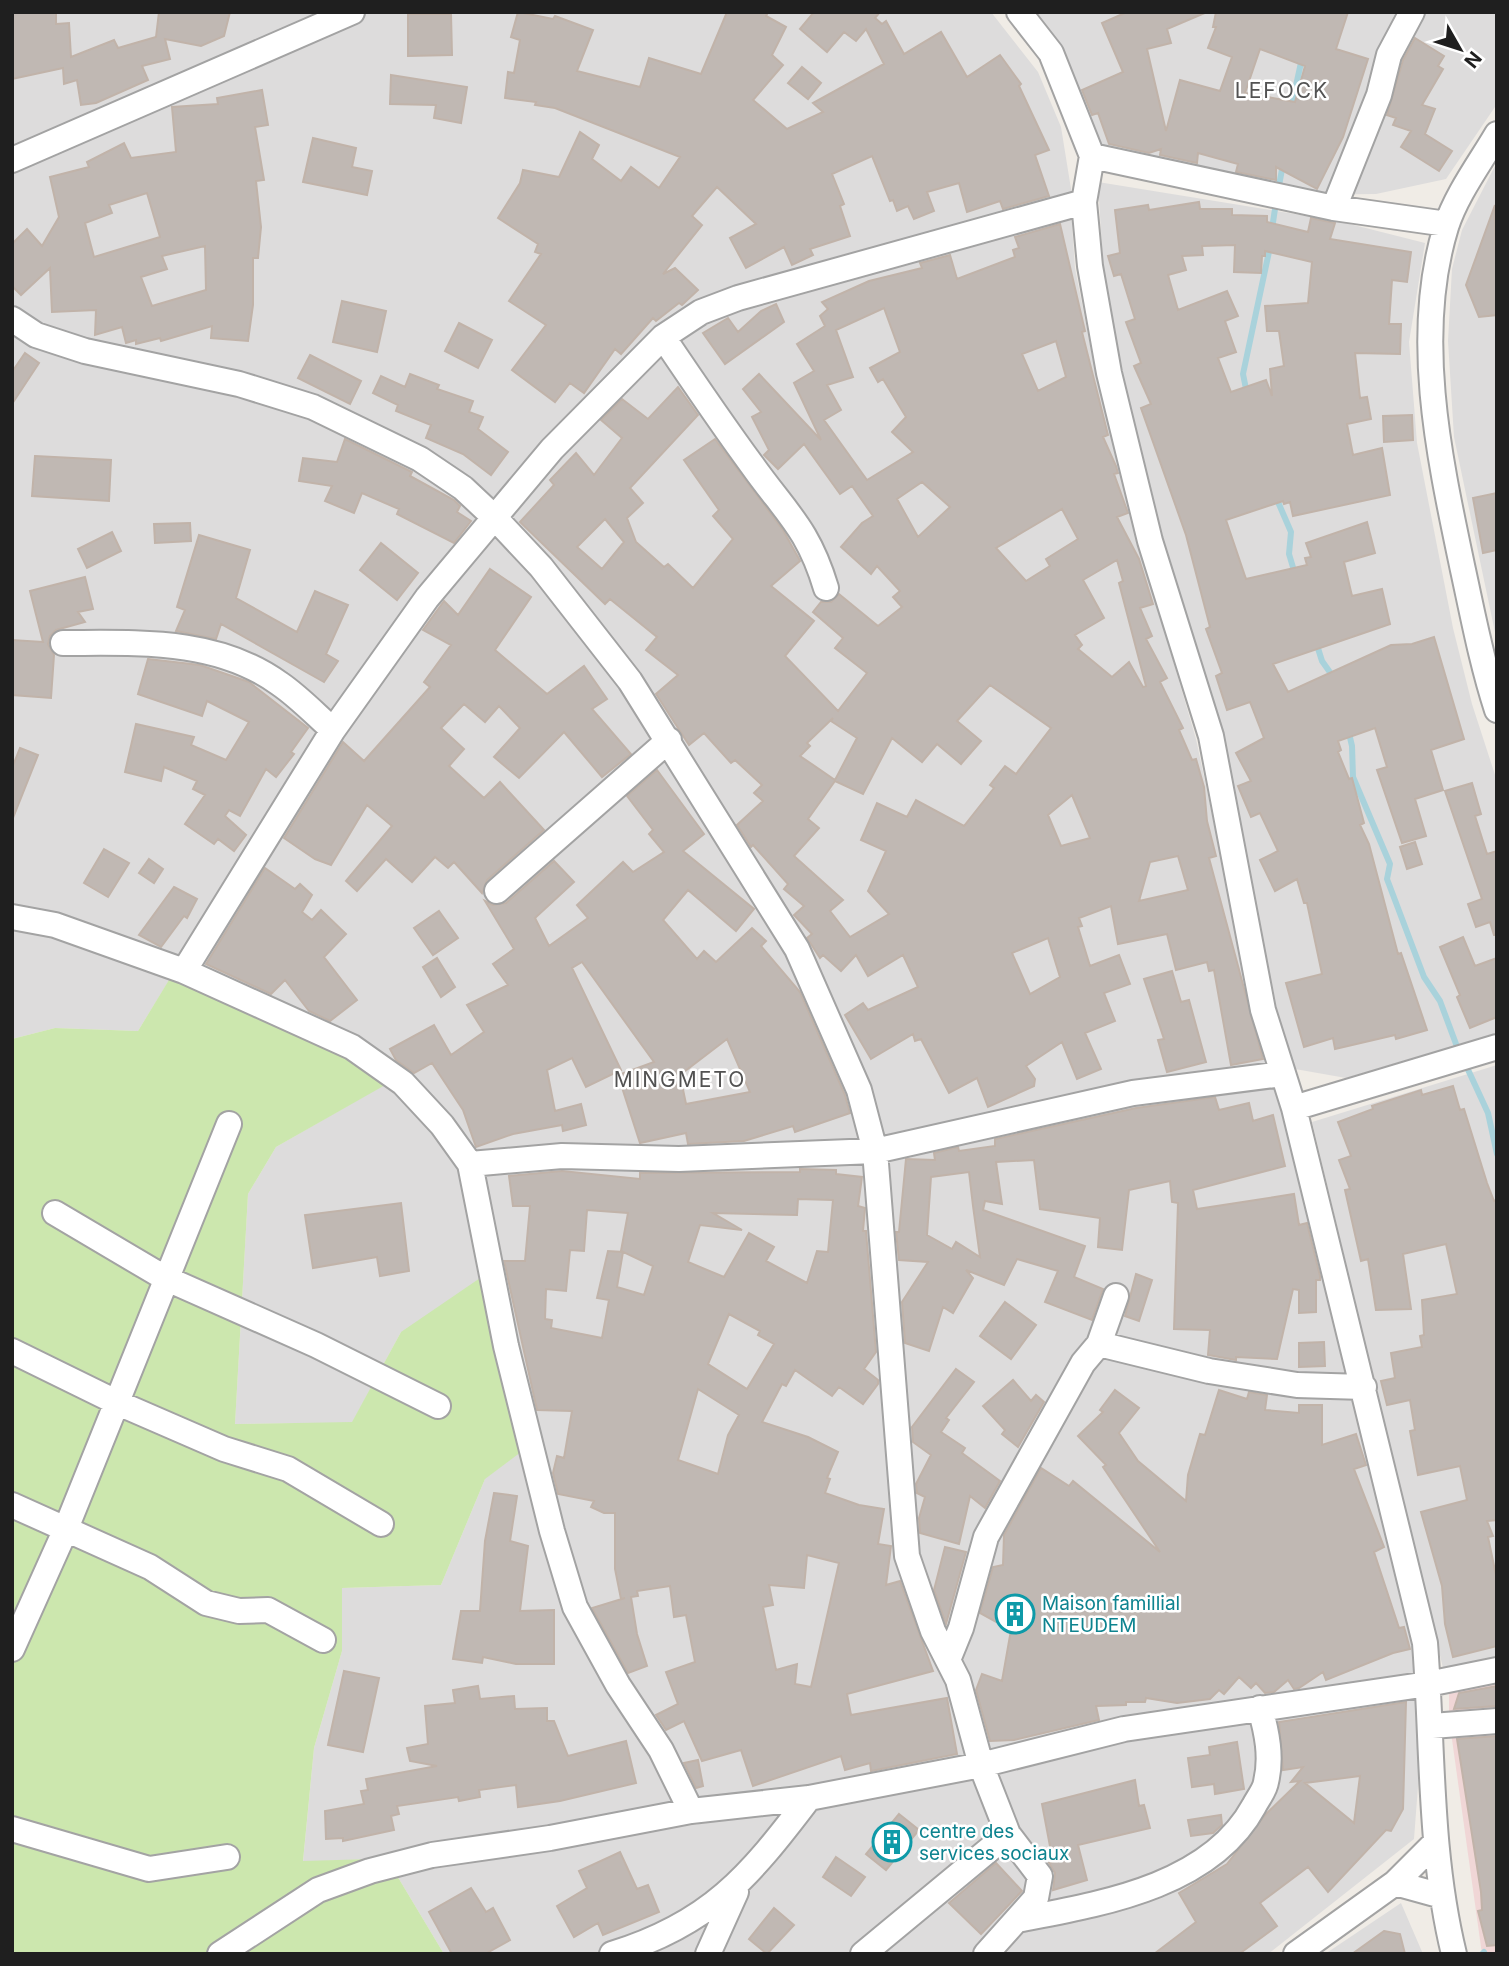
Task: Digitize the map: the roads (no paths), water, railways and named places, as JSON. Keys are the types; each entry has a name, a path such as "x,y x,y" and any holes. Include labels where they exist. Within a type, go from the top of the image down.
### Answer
{"street":[{"path":"12,160 352,12"},
{"path":"1019,12 1051,52 1092,156 1084,202 1090,267 1109,373 1150,541 1211,736 1263,1010 1294,1108 1425,1643 1432,1726 1435,1843 1454,1954"},
{"path":"1334,208 1379,95 1389,55 1412,12"},
{"path":"1497,134 1447,224 1436,266 1432,342 1437,425 1486,621 1497,709"},
{"path":"1092,156 1334,208 1447,224"},
{"path":"184,971 333,730 427,598 552,449 663,337 701,312 738,298 1084,202"},
{"path":"12,319 36,335 85,351 239,384 313,407 420,458 463,488 541,567 630,681 797,949 859,1090 875,1151 907,1556 933,1631 958,1680 981,1765 1008,1834 1040,1876 1036,1898 986,1954"},
{"path":"663,337 758,475 793,515 818,562 825,588"},
{"path":"63,643 140,643 222,653 280,683 333,730"},
{"path":"497,891 669,740"},
{"path":"12,917 55,925 184,971 352,1047 403,1083 442,1125 470,1164 506,1346 552,1531 575,1607 618,1685 661,1750 691,1811"},
{"path":"1294,1108 1497,1047"},
{"path":"470,1164 562,1156 679,1159 875,1151 1133,1093 1282,1074"},
{"path":"12,1649 118,1403 165,1278 229,1124"},
{"path":"55,1213 165,1278 316,1345 438,1406"},
{"path":"948,1660 961,1628 986,1537 1083,1363 1099,1344 1116,1296"},
{"path":"1099,1344 1209,1371 1297,1385 1364,1387"},
{"path":"12,1351 118,1403 224,1449 288,1469 381,1524"},
{"path":"12,1505 150,1567 206,1603 239,1611 268,1610 323,1640"},
{"path":"220,1954 318,1890 370,1871 432,1855 550,1838 691,1811 809,1798 981,1765 1124,1729 1429,1684 1497,1670"},
{"path":"1017,1920 1083,1908 1143,1890 1212,1856 1246,1821 1266,1784 1269,1739 1260,1709"},
{"path":"1432,1726 1497,1721"},
{"path":"612,1954 653,1941 712,1908 768,1853 809,1798"},
{"path":"12,1829 149,1869 227,1857"},
{"path":"863,1954 1008,1834"},
{"path":"1296,1954 1395,1883 1435,1843"},
{"path":"708,1954 742,1878"},
{"path":"1395,1883 1442,1896"}],"waterway":[{"path":"1291,109 1302,58"},
{"path":"1278,191 1283,164"},
{"path":"1272,229 1276,202"},
{"path":"1247,394 1243,374 1270,247"},
{"path":"1275,495 1291,532 1289,554 1295,574"},
{"path":"1316,642 1322,661 1334,678"},
{"path":"1348,729 1352,746 1353,777 1390,864 1387,879 1424,977 1440,1001 1459,1052"},
{"path":"1464,1061 1488,1113 1497,1154"}],"place":[{"name":"Maison famillial NTEUDEM","path":"1015,1614"},
{"name":"centre des services sociaux","path":"892,1842"}],"district":[{"name":"LEFOCK","path":"1282,91"},
{"name":"MINGMETO","path":"680,1080"}]}
